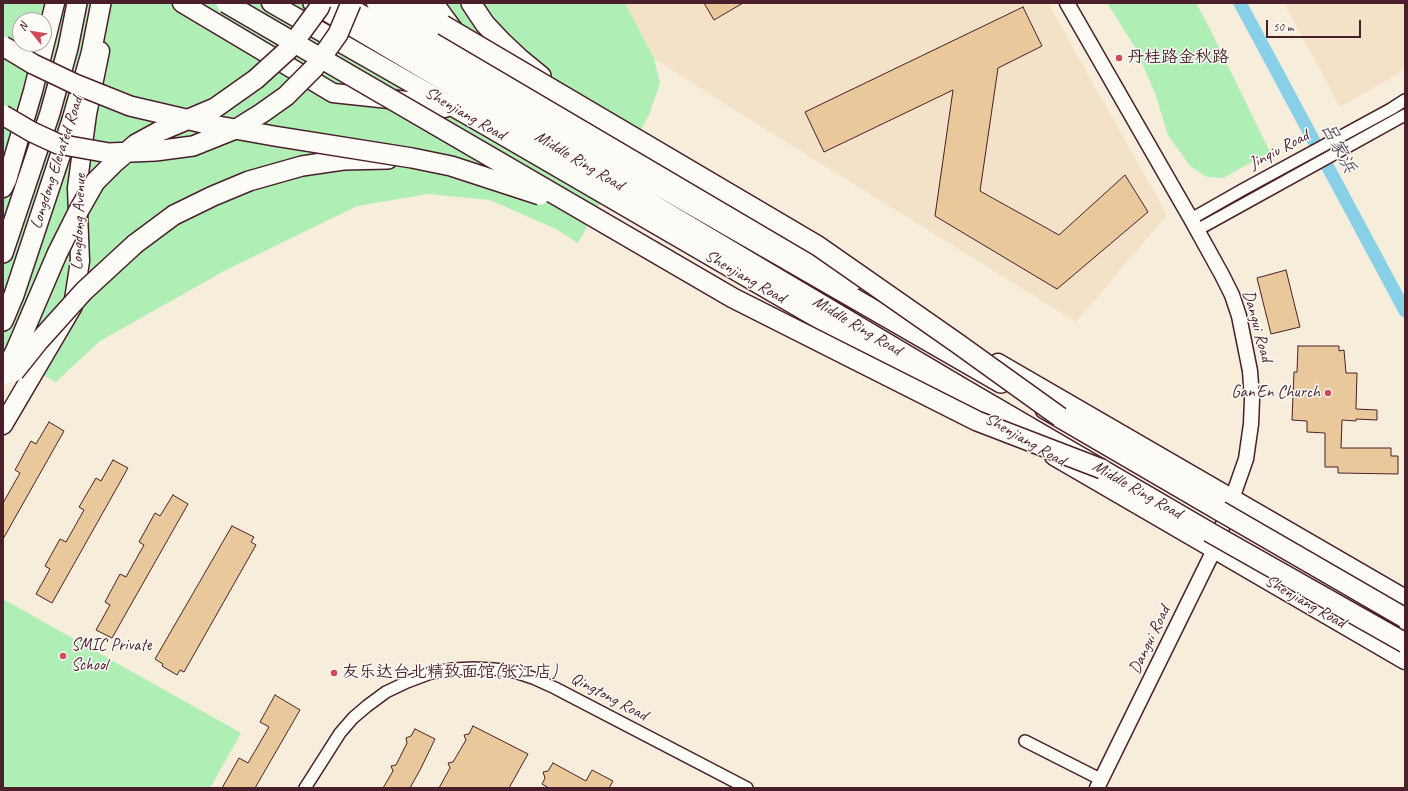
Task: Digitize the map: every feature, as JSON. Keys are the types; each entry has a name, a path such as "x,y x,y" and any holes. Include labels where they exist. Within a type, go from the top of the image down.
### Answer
{"highway":[{"name":"Longdong Elevated Road","path":"3,253 50,113 68,48 77,3"},
{"name":"Longdong Elevated Road","path":"3,321 14,295 72,120 91,54 101,3"},
{"path":"226,3 733,298 977,421 1102,469"},
{"name":"Middle Ring Road","path":"313,3 962,388 1208,532 1405,643"},
{"path":"3,375 15,352 57,254 95,182 136,144 158,132 215,108 256,80 289,49 320,3"},
{"name":"Middle Ring Road","path":"341,3 1060,417 1405,618"},
{"path":"3,115 32,132 58,144 109,153 155,151 193,146 238,128 286,96 314,68 338,34 351,3"},
{"path":"405,3 571,99 818,246 1060,417"},
{"path":"471,3 485,24 502,42 519,58 571,99"},
{"path":"3,46 33,64 75,84 130,106 206,124 282,138 412,158 451,166 538,195 592,216"},
{"path":"3,386 38,342 84,291 135,244 174,215 249,180 302,166 343,160 412,158"}],"main road":[{"path":"3,188 7,180 34,91 55,3"},
{"name":"Longdong Avenue","path":"3,425 73,306 80,261 77,188 87,114 109,3"},
{"path":"182,3 333,93 417,102 450,110 488,127"},
{"name":"Shenjiang Road","path":"271,3 488,127 1405,660"},
{"path":"376,3 1405,599"},
{"path":"434,3 478,62"}],"street":[{"name":"Dangui Road","path":"1067,3 1197,223 1228,271 1246,314 1253,340 1258,370 1260,399 1259,426 1254,463 1236,501 1218,552 1102,785"},
{"name":"Dangui Road","path":"1075,3 1197,223"},
{"name":"Jinqiu Road","path":"1197,223 1277,171 1392,109 1405,100"},
{"name":"Jinqiu Road","path":"1197,223 1283,182 1405,115"},
{"name":"Qingtong Road","path":"305,788 340,733 353,718 386,692 432,673 452,669 494,668 515,672 533,678 562,691 747,788"},
{"path":"1025,741 1102,785"}],"shaded area":[{"path":"625,3 1048,3 1167,215 1076,322 728,106 654,58"},
{"path":"1284,3 1405,3 1405,68 1398,74 1340,107"}],"green space":[{"path":"3,3 625,3 654,58 660,83 649,115 578,243 556,229 490,200 428,194 357,206 226,270 100,341 56,382 3,354"},
{"path":"1107,3 1196,3 1270,152 1223,178 1207,177 1190,166 1168,135 1155,93 1136,49"},
{"name":"SMIC Private School","path":"3,599 241,733 210,788 3,788"}],"building":[{"path":"704,3 743,3 714,20"},
{"path":"1023,7 1042,46 998,68 980,191 1059,235 1125,175 1148,212 1057,289 935,216 953,90 824,152 805,112"},
{"path":"1286,270 1300,327 1271,334 1257,278"},
{"path":"1298,346 1339,346 1339,351 1344,350 1346,373 1357,373 1356,409 1377,410 1377,420 1342,420 1341,448 1391,448 1391,456 1398,456 1398,474 1338,473 1338,467 1325,467 1325,433 1307,432 1307,421 1292,420 1294,372 1297,372"},
{"path":"49,422 64,431 3,539 3,503 20,473 15,470 31,441 36,444"},
{"path":"113,460 128,468 52,603 36,594 50,569 45,566 60,539 66,542 84,510 79,507 96,478 101,481"},
{"path":"173,495 188,504 112,638 96,630 110,605 105,602 120,574 126,577 144,545 139,542 155,513 160,516"},
{"path":"232,526 254,537 251,542 256,545 184,672 180,670 177,675 162,666 163,664 155,659"},
{"path":"275,695 300,710 255,788 222,788 239,758 248,763 269,727 260,722"},
{"path":"473,726 528,754 509,788 439,788 450,768 448,763 453,762 466,740 464,735 469,734"},
{"path":"415,729 435,739 421,768 410,788 383,788 393,771 391,766 396,765 407,743 406,738 411,736"},
{"path":"553,763 586,781 592,770 613,781 609,788 549,788 542,784 545,778 543,772 548,771"}],"waterway":[{"name":"吕家浜","path":"1240,3 1405,311"}],"place":[{"name":"丹桂路金秋路","path":"1119,58"},
{"name":"Gan'En Church","path":"1328,393"},
{"name":"SMIC Private School","path":"63,656"},
{"name":"友乐达台北精致面馆(张江店)","path":"334,673"}]}
